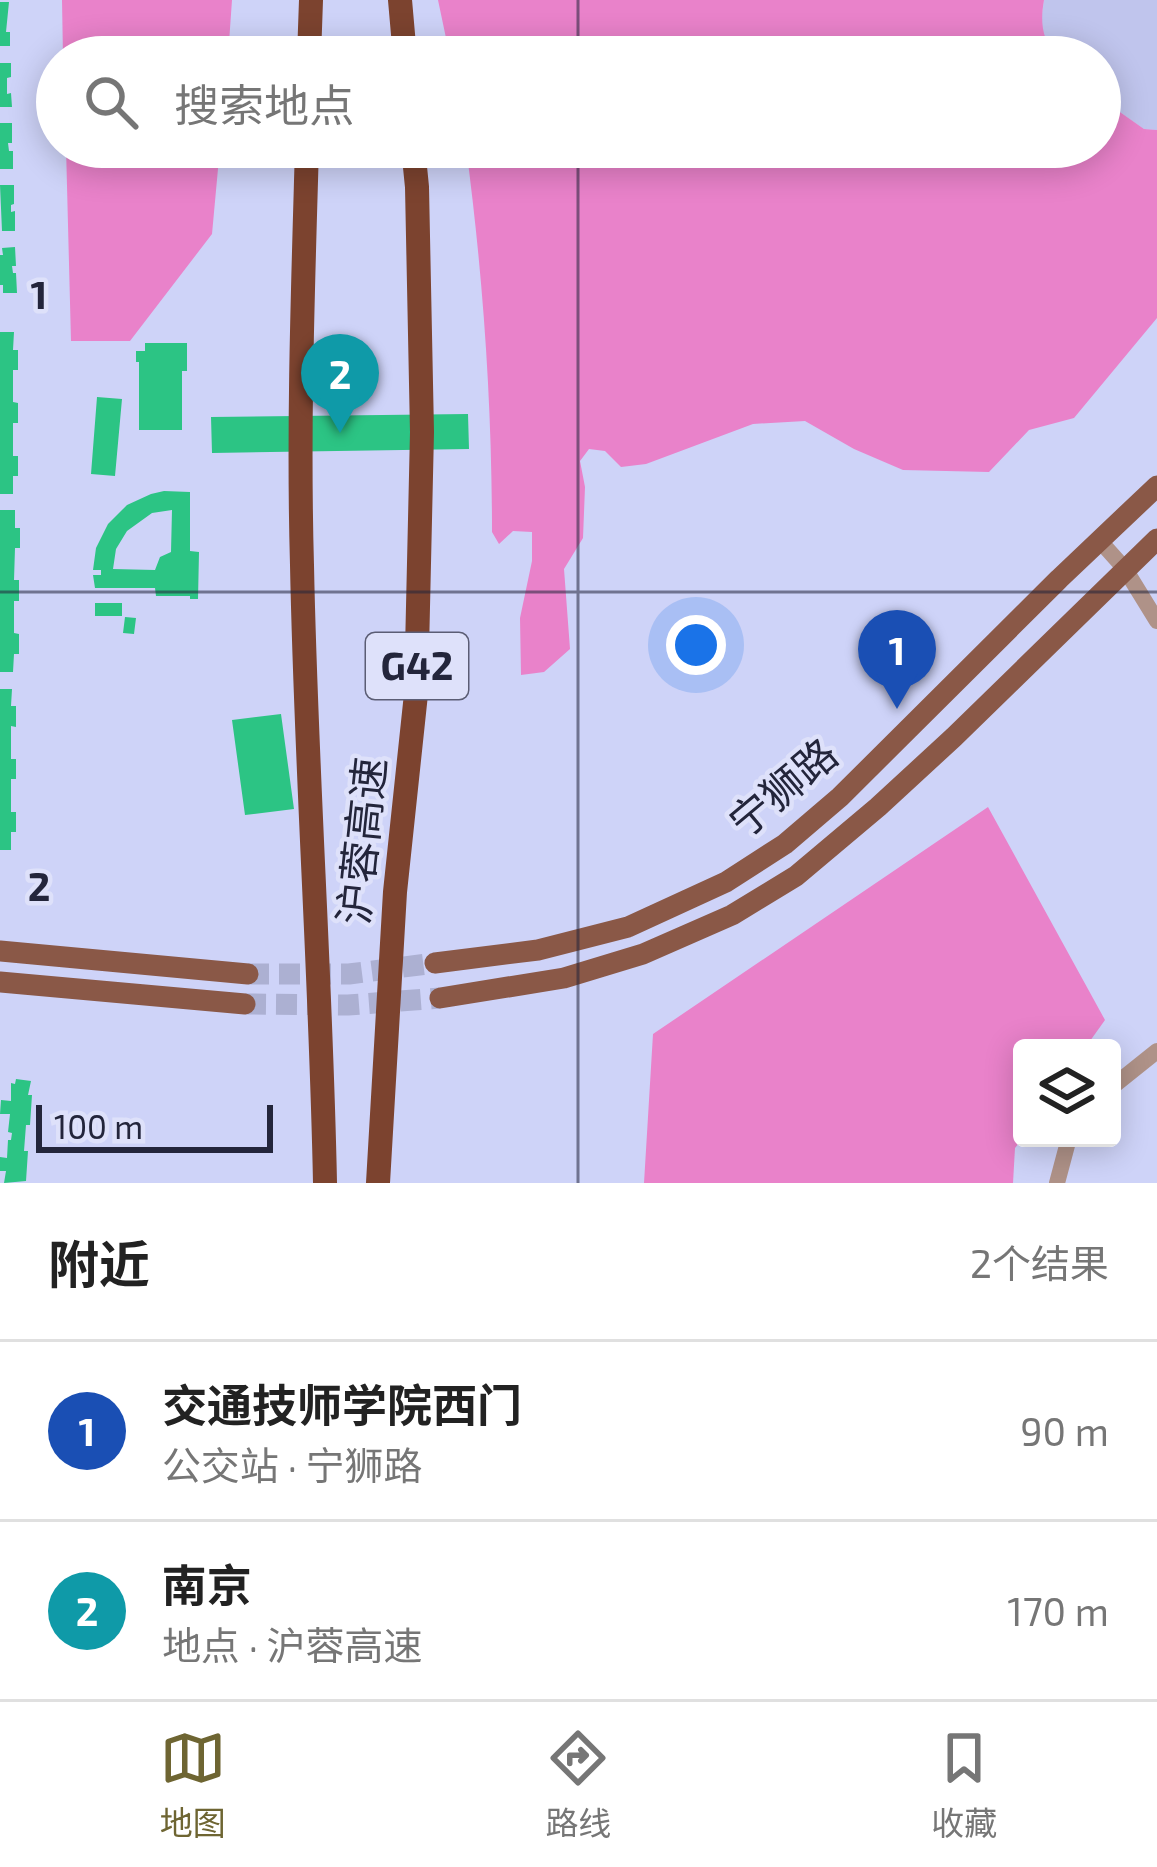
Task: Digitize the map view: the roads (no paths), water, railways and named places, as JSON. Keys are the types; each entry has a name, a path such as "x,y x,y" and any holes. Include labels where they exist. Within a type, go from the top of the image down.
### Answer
{"highway":[{"path":"310,36 311,0"},
{"path":"400,0 403,36"},
{"name":"沪蓉高速","path":"306,168 302,565 325,1183"},
{"name":"沪蓉高速","path":"378,1183 395,892 416,694 422,432 415,168"}],"main road":[{"name":"宁狮路","path":"435,963 538,950 628,927 726,882 785,844 840,797 1157,486"},
{"name":"宁狮路","path":"440,998 564,978 643,954 733,915 796,876 954,737 1157,539"},
{"path":"0,951 248,974"},
{"path":"0,982 245,1004"}],"street":[{"path":"1100,542 1125,569 1157,621"},
{"path":"1121,1081 1157,1051"},
{"path":"1058,1183 1067,1147"}],"tunnel":[{"path":"248,974 349,974 435,963"},
{"path":"245,1004 348,1005 440,998"}],"place":[{"name":"南京","path":"340,433"},
{"name":"交通技师学院西门","path":"897,709"}]}
